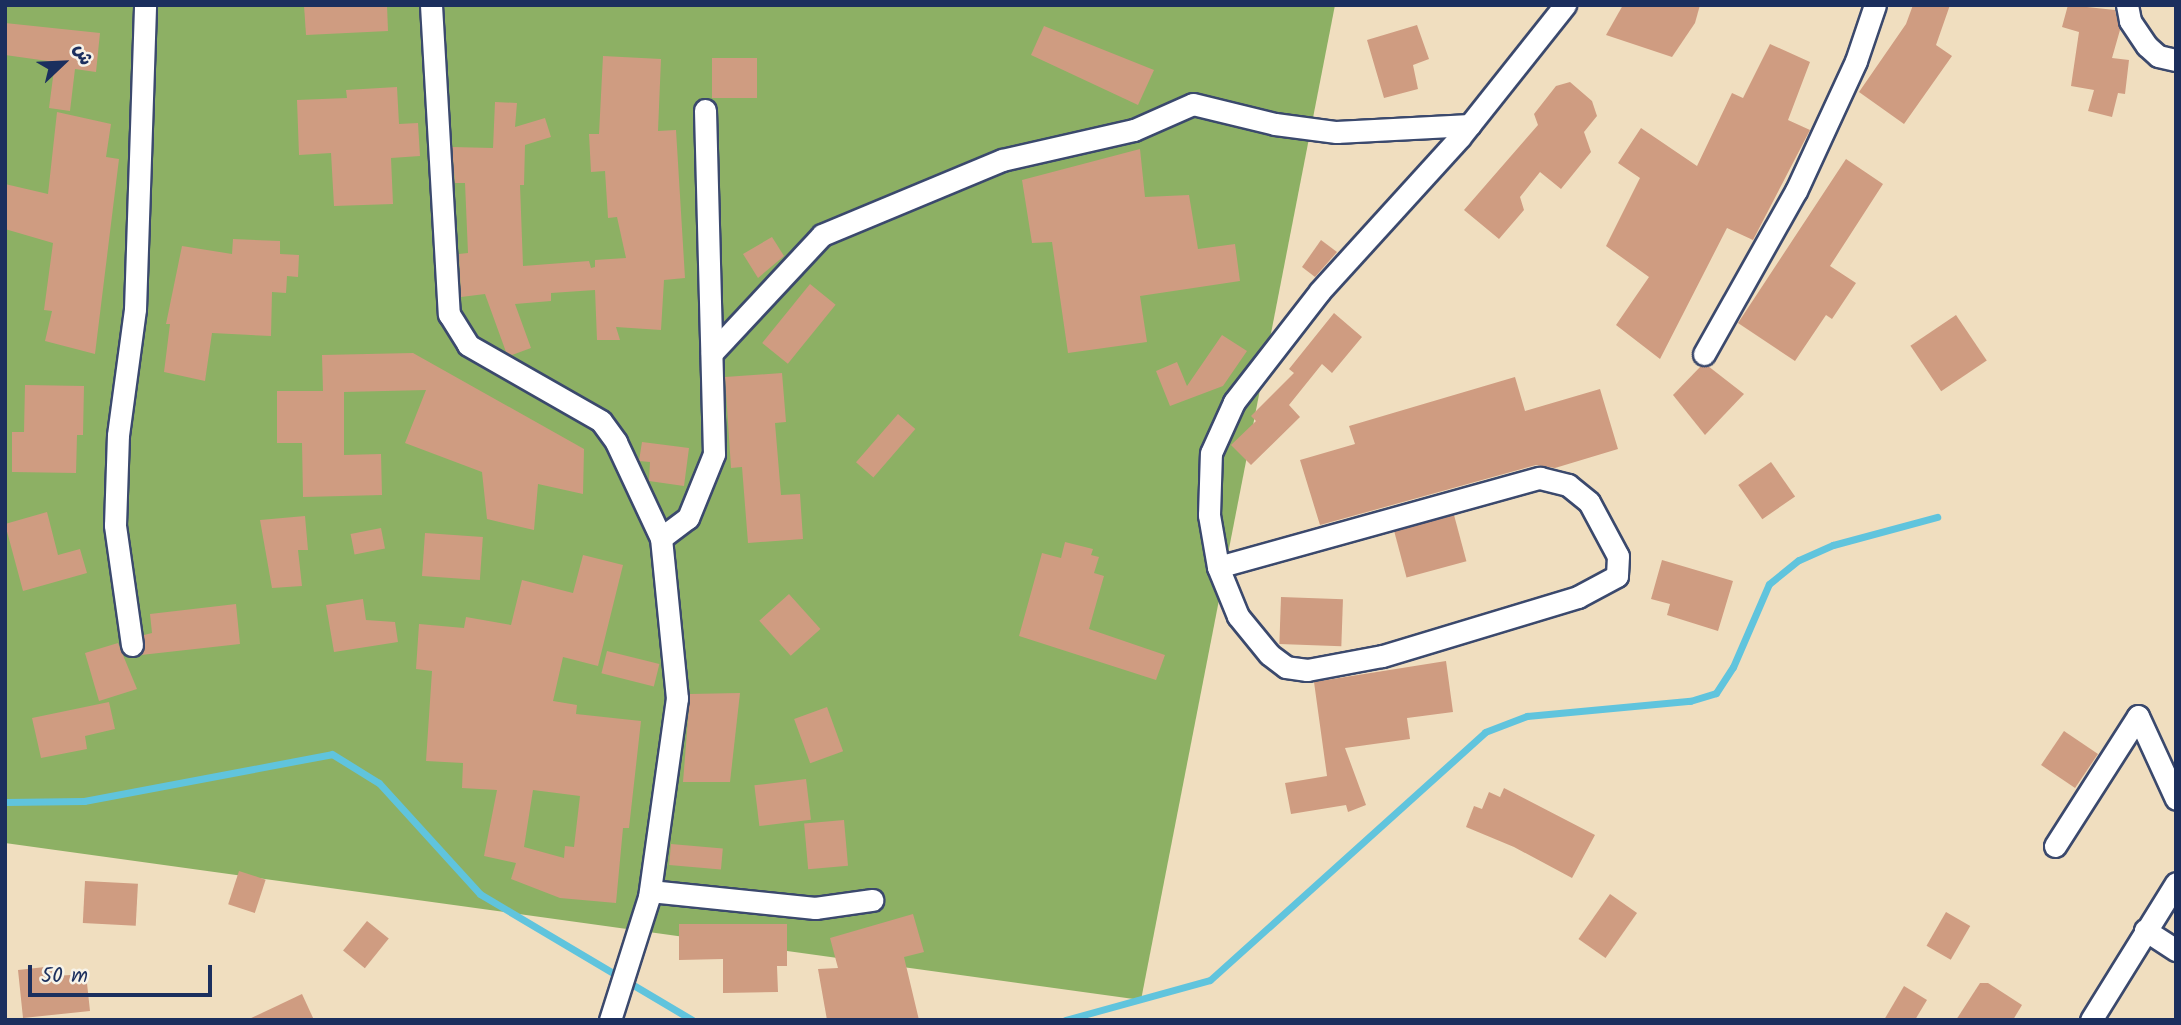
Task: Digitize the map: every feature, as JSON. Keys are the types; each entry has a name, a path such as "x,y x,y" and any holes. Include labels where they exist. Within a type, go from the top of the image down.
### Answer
{"street":[{"path":"132,645 115,525 118,435 135,309 145,5"},
{"path":"431,5 449,314 468,345 601,421 616,442 661,538 677,698 650,891 610,1020"},
{"path":"1218,567 1540,478 1568,485 1589,502 1612,542 1620,569 1612,581 1578,597 1381,656 1307,670 1286,667 1269,654 1238,616 1218,567 1209,515 1212,453 1220,425 1320,291 1470,125 1565,5"},
{"path":"1704,354 1796,191 1856,61 1875,5"},
{"path":"2127,5 2130,21 2147,46 2158,56 2176,60"},
{"path":"712,353 822,234 1002,160 1134,130 1193,103 1275,124 1336,132 1470,125"},
{"path":"661,538 688,518 714,454 705,110"},
{"path":"2055,846 2138,716 2176,799"},
{"path":"2091,1020 2176,883"},
{"path":"650,891 815,908 872,900"},
{"path":"2146,930 2176,950"}],"green space":[{"path":"5,5 1335,5 1141,1000 5,843"}],"building":[{"path":"304,5 387,5 388,31 306,35"},
{"path":"1623,5 1700,5 1695,23 1672,57 1606,35"},
{"path":"1913,5 1950,5 1936,45 1952,56 1904,124 1859,92 1906,24"},
{"path":"2068,5 2115,10 2120,30 2112,58 2129,60 2125,94 2118,93 2112,117 2088,111 2094,90 2071,86 2079,32 2062,27"},
{"path":"5,23 100,33 96,72 75,69 70,111 49,108 55,62 5,55"},
{"path":"1417,25 1429,59 1413,65 1418,89 1384,98 1367,40"},
{"path":"1044,26 1154,70 1138,105 1031,55"},
{"path":"1770,44 1810,62 1788,120 1810,130 1753,240 1727,228 1660,359 1616,325 1649,277 1606,246 1640,178 1618,163 1641,128 1697,166 1732,93 1743,98"},
{"path":"603,56 661,59 658,131 676,130 685,278 664,280 661,330 616,327 620,340 597,340 595,290 551,293 551,301 515,304 531,348 512,355 506,352 485,294 461,297 459,254 468,253 465,183 455,183 452,147 493,148 495,102 517,103 515,127 545,118 551,137 525,145 524,185 520,185 523,266 589,261 591,268 595,267 595,260 626,258 617,217 608,218 605,171 591,172 589,134 599,134"},
{"path":"712,58 757,58 757,98 712,98"},
{"path":"1570,82 1592,101 1597,116 1584,132 1591,152 1561,189 1540,172 1520,197 1524,210 1499,239 1464,210 1538,125 1534,114 1556,86"},
{"path":"397,87 399,124 418,123 420,156 391,158 393,204 334,206 331,153 299,155 297,100 347,98 346,90"},
{"path":"57,112 111,124 106,157 119,159 95,354 45,341 52,311 44,310 53,243 5,229 5,184 48,194"},
{"path":"1140,149 1145,197 1189,195 1198,249 1235,244 1240,281 1140,296 1147,342 1068,353 1052,242 1032,243 1022,180"},
{"path":"1846,159 1883,184 1830,266 1856,283 1832,319 1826,315 1795,361 1738,323"},
{"path":"772,237 784,256 758,278 743,254"},
{"path":"233,239 280,241 280,254 299,255 298,277 287,276 286,293 272,292 271,336 212,333 205,381 164,372 170,324 166,324 182,246 232,254"},
{"path":"1321,240 1337,252 1315,277 1302,267"},
{"path":"810,284 836,305 788,364 762,343"},
{"path":"1334,313 1362,337 1332,373 1322,364 1289,405 1300,417 1251,465 1231,445 1256,421 1251,416 1294,373 1289,369"},
{"path":"1956,315 1987,361 1941,391 1910,346"},
{"path":"1222,335 1247,351 1223,386 1170,406 1156,371 1177,362 1187,386"},
{"path":"413,353 584,449 583,494 538,484 534,530 487,519 482,472 405,443 426,390 344,392 344,455 381,454 382,495 303,497 302,443 277,443 277,391 323,391 322,355"},
{"path":"1701,366 1708,366 1744,394 1705,435 1673,395"},
{"path":"782,373 786,422 775,423 781,495 800,494 803,539 748,543 742,467 731,468 725,377"},
{"path":"1515,377 1525,411 1600,389 1618,449 1555,468 1536,465 1320,525 1300,460 1355,444 1349,426"},
{"path":"25,385 84,386 83,435 77,435 76,473 12,472 12,432 24,432"},
{"path":"898,414 915,429 873,477 856,462"},
{"path":"642,442 689,448 684,486 649,481 650,462 639,461"},
{"path":"1771,462 1795,496 1762,519 1738,485"},
{"path":"47,512 58,555 80,549 87,573 23,591 5,524"},
{"path":"1454,515 1466,561 1407,577 1394,531"},
{"path":"305,516 308,550 298,550 302,586 272,588 260,520"},
{"path":"381,528 385,549 355,555 351,534"},
{"path":"425,533 483,537 480,580 422,576"},
{"path":"1065,542 1093,549 1091,555 1099,557 1094,573 1104,576 1089,629 1165,655 1156,680 1019,636 1042,553 1061,558"},
{"path":"583,555 623,565 598,666 563,657 553,701 577,705 576,714 641,721 629,828 623,828 616,903 560,898 511,879 516,863 484,856 497,790 462,788 463,763 426,761 432,671 416,669 419,624 464,628 466,617 511,625 522,580 573,593","holes":["533,790 580,796 574,847 565,846 564,858 524,847"]},
{"path":"1662,560 1733,581 1718,631 1667,615 1670,604 1651,599"},
{"path":"789,594 820,629 791,656 759,621"},
{"path":"1281,597 1343,599 1341,646 1279,644"},
{"path":"363,599 366,620 395,622 398,642 334,652 326,605"},
{"path":"236,604 240,644 141,655 144,635 152,633 150,614"},
{"path":"118,643 137,689 99,701 85,653"},
{"path":"607,651 659,664 654,686 601,673"},
{"path":"1446,661 1453,712 1407,718 1410,739 1345,748 1366,805 1348,812 1346,805 1291,814 1285,783 1327,776 1314,682"},
{"path":"740,693 730,782 683,782 690,694"},
{"path":"109,702 115,729 85,736 87,749 41,758 32,718"},
{"path":"827,707 843,751 810,763 794,719"},
{"path":"2064,731 2098,754 2075,788 2041,765"},
{"path":"806,779 811,820 759,826 754,785"},
{"path":"1504,788 1595,835 1572,878 1514,847 1466,827 1474,806 1482,809 1489,792 1500,797"},
{"path":"844,820 848,866 808,869 804,823"},
{"path":"671,844 723,849 721,869 669,865"},
{"path":"239,871 266,880 255,913 228,904"},
{"path":"85,881 138,884 136,926 83,923"},
{"path":"1610,894 1637,913 1605,958 1578,939"},
{"path":"1946,912 1970,926 1951,960 1926,946"},
{"path":"913,914 924,952 904,957 919,1020 827,1020 818,969 838,968 830,938"},
{"path":"367,921 389,939 365,968 343,951"},
{"path":"679,924 787,924 787,966 777,966 778,992 723,993 723,959 679,960"},
{"path":"54,966 55,976 86,974 90,1011 23,1018 18,970"},
{"path":"1980,983 1988,983 2022,1005 2013,1020 1956,1020"},
{"path":"1904,986 1927,1000 1915,1020 1884,1020"},
{"path":"302,994 314,1020 247,1020"}],"waterway":[{"path":"1065,1020 1210,980 1485,732 1527,716 1690,701 1716,693 1733,667 1769,584 1799,560 1833,545 1937,517"},
{"path":"5,802 84,801 332,754 379,783 480,894 692,1020"}]}
